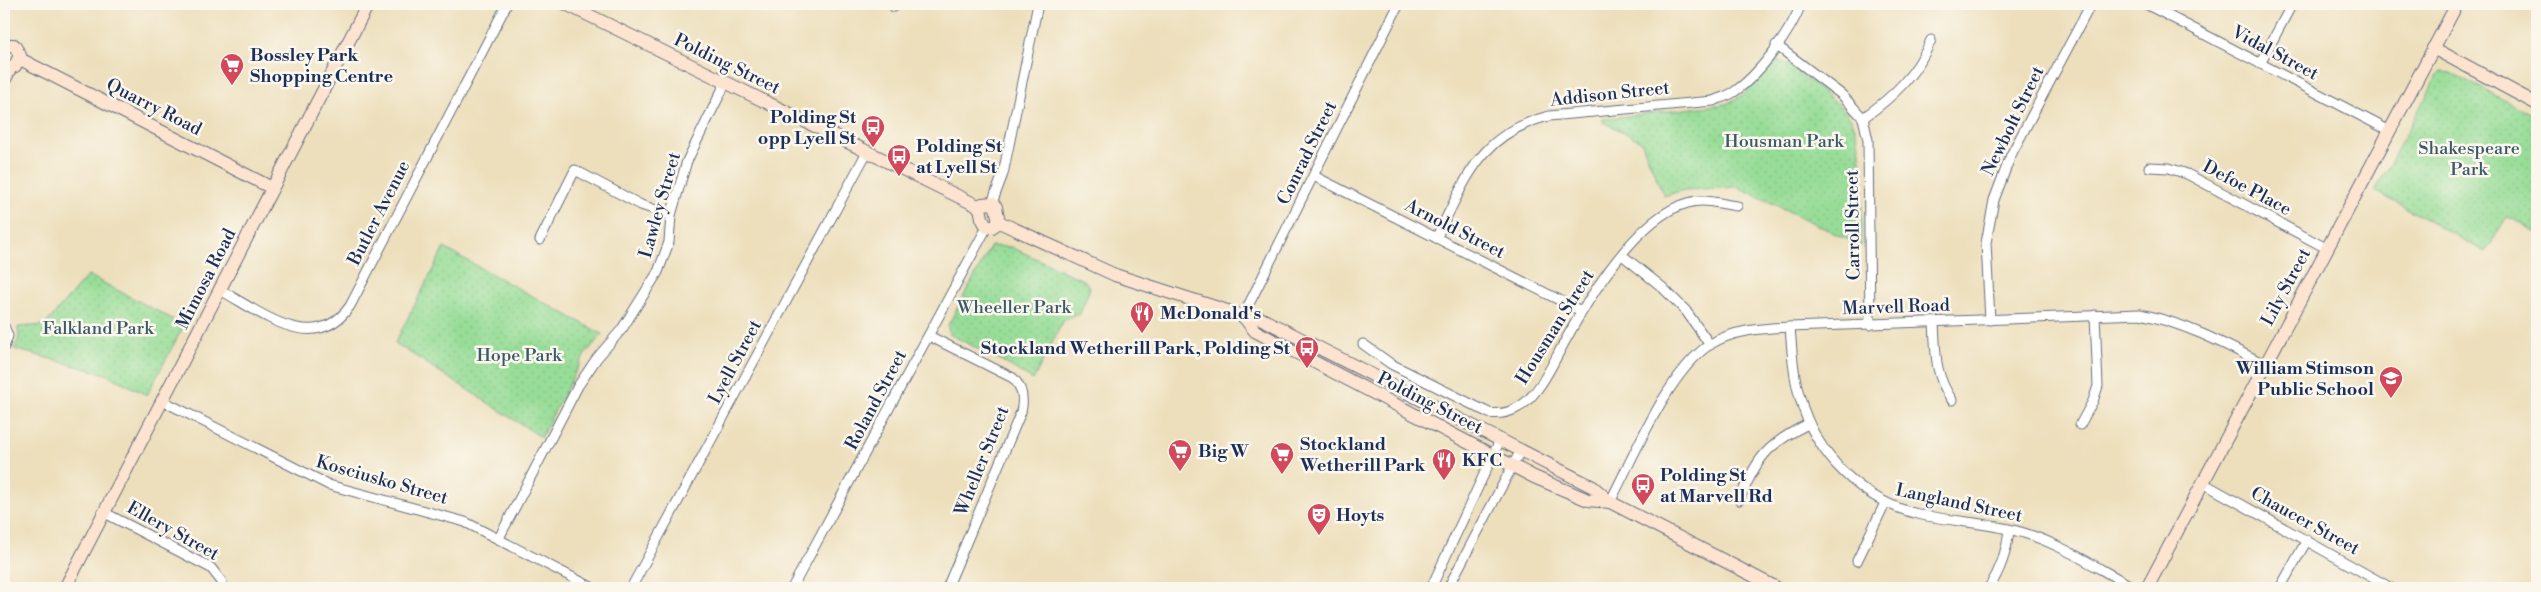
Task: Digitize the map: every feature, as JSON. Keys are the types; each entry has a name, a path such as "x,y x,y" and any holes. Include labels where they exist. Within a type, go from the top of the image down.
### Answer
{"main road":[{"name":"Mimosa Road","path":"65,588 106,513 368,4"},
{"name":"Polding Street","path":"566,4 725,84 867,152 986,205"},
{"name":"Lily Street","path":"2147,588 2456,4"},
{"name":"Quarry Road","path":"4,45 10,44 17,48 12,64 272,188"},
{"path":"2433,48 2537,104"},
{"path":"4,81 12,64"},
{"path":"986,205 982,218 993,224"},
{"name":"Polding Street","path":"993,224 1114,275 1244,316 1260,318 1594,487 1610,502 1777,588"},
{"name":"Polding Street","path":"1244,316 1255,331 1493,456 1588,500 1610,502"},
{"name":"Mimosa Road","path":"72,588 74,570"}],"street":[{"name":"Butler Avenue","path":"220,290 290,327 303,330 323,328 341,319 350,306 506,4"},
{"path":"986,205 1003,174 1038,4"},
{"name":"Conrad Street","path":"1244,316 1399,4"},
{"name":"Addison Street","path":"1436,238 1477,161 1493,142 1511,130 1529,121 1549,116 1712,101 1732,93 1749,79 1776,46 1796,20 1801,4"},
{"name":"Newbolt Street","path":"1990,320 1986,243 1994,200 2011,156 2091,4"},
{"name":"Vidal Street","path":"2146,4 2388,130"},
{"path":"2260,64 2292,4"},
{"path":"1776,46 1842,95 1863,118 1881,105 1909,78 1922,60 1931,40"},
{"name":"Lawley Street","path":"499,538 578,386 597,358 632,314 658,272 669,242 671,215 687,161 725,84"},
{"name":"Carroll Street","path":"1863,118 1868,150 1870,325"},
{"name":"Lyell Street","path":"631,588 867,152"},
{"name":"Defoe Place","path":"2149,167 2169,168 2187,174 2326,248"},
{"path":"540,240 575,170 641,205 671,215"},
{"name":"Arnold Street","path":"1314,176 1581,311"},
{"name":"Housman Street","path":"1363,344 1391,364 1489,414 1500,415 1525,403 1536,392 1581,311 1622,256 1646,228 1668,210 1690,202 1712,202 1737,206"},
{"name":"Roland Street","path":"792,588 929,336 993,224"},
{"path":"1622,256 1662,287 1680,305 1710,345"},
{"name":"Marvell Road","path":"1610,502 1671,385 1688,364 1710,345 1738,333 1790,327 2140,314 2168,320 2190,328 2264,364"},
{"path":"2080,425 2098,386 2095,315"},
{"path":"1934,323 1936,366 1941,384 1952,400"},
{"path":"4,326 8,336 4,347"},
{"name":"Langland Street","path":"1790,327 1794,372 1808,424 1831,460 1857,486 1884,503 1920,514 2026,533 2057,546 2135,588"},
{"name":"Wheller Street","path":"929,336 1008,375 1018,384 1023,398 1021,412 947,588"},
{"name":"Kosciusko Street","path":"163,401 329,485 445,515 499,538 593,588"},
{"path":"1739,500 1754,467 1767,449 1784,436 1808,424"},
{"path":"1431,588 1500,440"},
{"path":"1438,576 1450,585 1521,450"},
{"name":"Chaucer Street","path":"2203,483 2391,588"},
{"path":"1857,561 1884,503"},
{"name":"Ellery Street","path":"106,513 211,568 222,582"},
{"path":"1989,588 2001,567 2007,549 2009,530"},
{"path":"2280,588 2307,540"}],"green space":[{"name":"Housman Park","path":"1780,61 1790,66 1834,101 1847,113 1854,125 1861,157 1861,246 1738,187 1684,190 1664,196 1641,141 1603,122 1603,119 1726,104 1743,95 1770,65"},
{"name":"Shakespeare Park","path":"2442,72 2452,73 2537,117 2537,232 2507,216 2486,252 2375,191 2436,78"},
{"name":"Wheeller Park","path":"991,246 1011,247 1085,281 1090,288 1080,314 1063,321 1033,380 1002,361 949,334 948,325"},
{"name":"Hope Park","path":"444,248 602,334 584,356 541,437 395,343"},
{"name":"Falkland Park","path":"88,275 184,325 147,395 106,374 14,349 19,338 18,327 45,325"}],"place":[{"name":"Bossley Park Shopping Centre","path":"232,86"},
{"name":"Polding St opp Lyell St","path":"873,148"},
{"name":"Polding St at Lyell St","path":"899,177"},
{"name":"McDonald's","path":"1142,334"},
{"name":"Stockland Wetherill Park, Polding St","path":"1307,369"},
{"name":"William Stimson Public School","path":"2391,399"},
{"name":"Big W","path":"1180,472"},
{"name":"Stockland Wetherill Park","path":"1282,475"},
{"name":"KFC","path":"1444,481"},
{"name":"Polding St at Marvell Rd","path":"1643,506"},
{"name":"Hoyts","path":"1319,536"}]}
